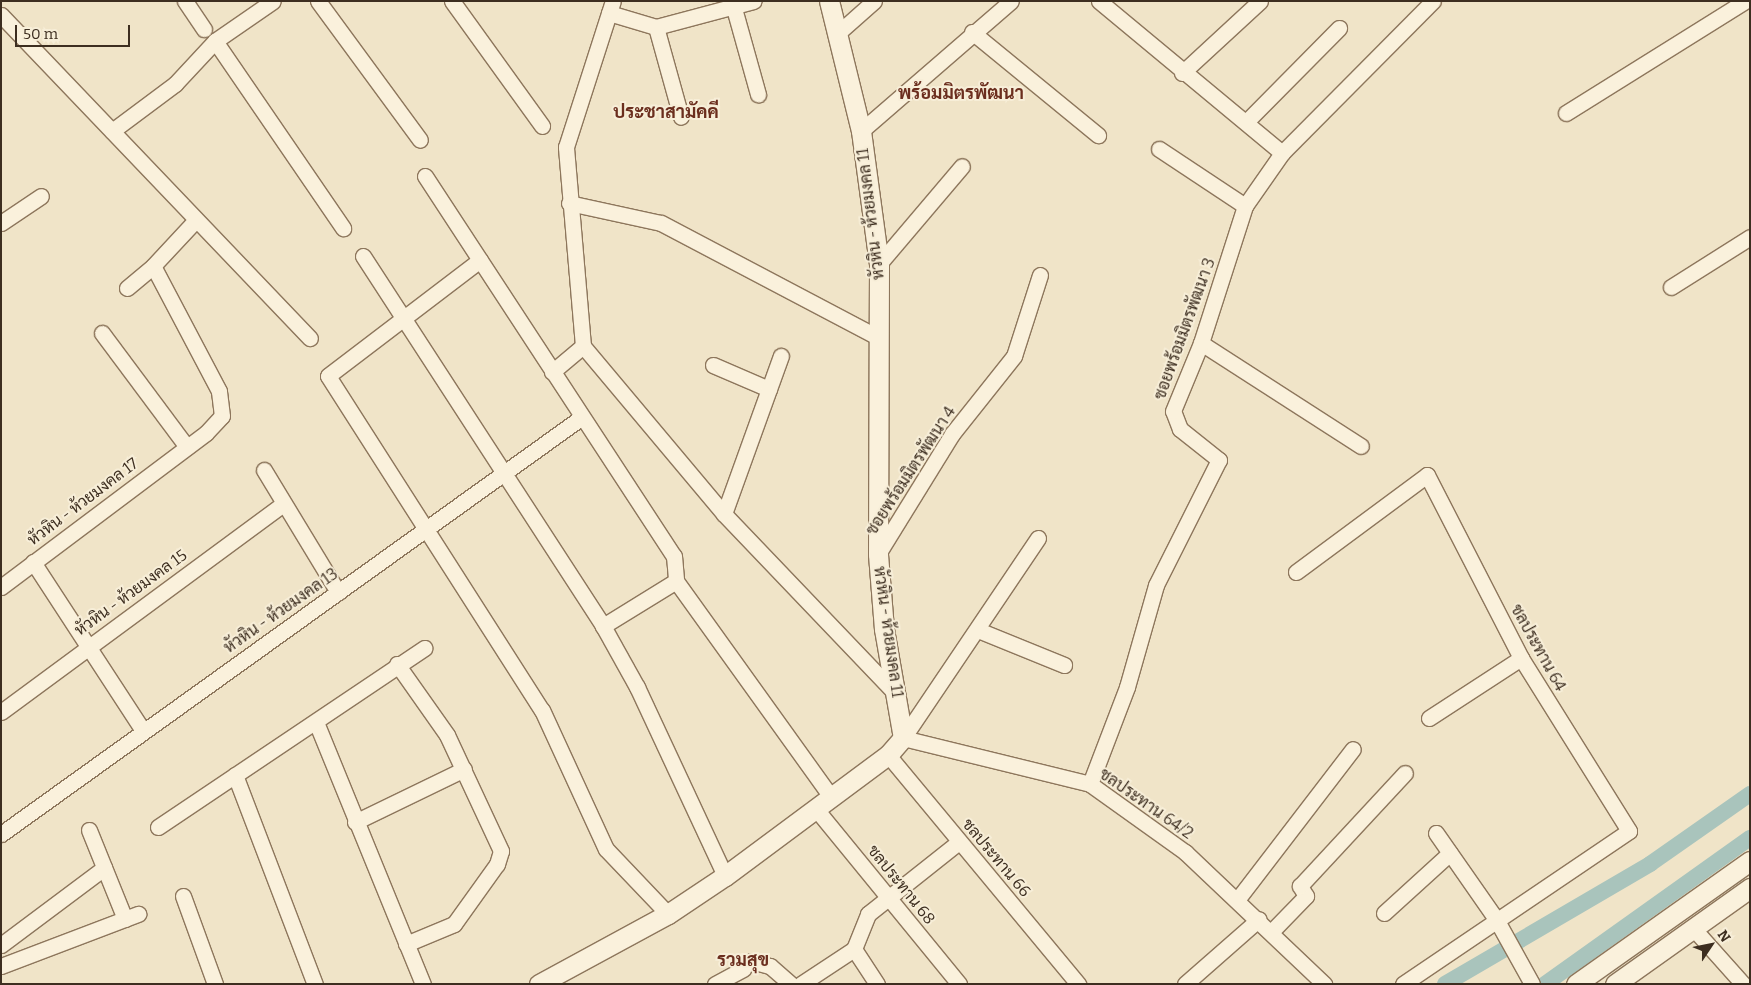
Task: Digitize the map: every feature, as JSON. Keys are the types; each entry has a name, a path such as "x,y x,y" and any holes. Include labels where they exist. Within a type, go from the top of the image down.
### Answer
{"street":[{"path":"185,1 204,30"},
{"path":"112,131 175,84 215,41 273,1"},
{"path":"318,1 420,140"},
{"path":"452,1 542,126"},
{"path":"754,1 732,4 656,27 611,7 566,147 569,203 583,346 724,514 896,695"},
{"name":"หัวหิน - ห้วยมงคล 11","path":"829,1 861,131 879,264 878,554 884,629 902,738"},
{"path":"838,33 874,1"},
{"path":"861,131 972,32 1010,1"},
{"path":"1182,73 1260,1"},
{"name":"ซอยพร้อมมิตรพัฒนา 3","path":"1090,784 1127,688 1156,585 1219,460 1180,429 1173,411 1201,343 1245,206 1282,153 1432,1"},
{"path":"1566,113 1745,1"},
{"path":"1103,2 1182,73 1247,121 1282,153"},
{"path":"732,4 758,94"},
{"path":"1,15 195,221 310,338"},
{"path":"656,27 681,117"},
{"path":"1247,121 1339,28"},
{"path":"972,32 1098,135"},
{"path":"215,41 343,228"},
{"path":"1160,149 1245,206"},
{"path":"879,264 962,166"},
{"path":"425,176 674,556 676,581 831,797"},
{"path":"1,223 41,196"},
{"path":"569,203 661,223 879,338"},
{"path":"127,288 153,266 195,221"},
{"path":"1671,287 1750,237"},
{"path":"363,256 603,626 637,686 725,876"},
{"path":"480,260 405,321 328,376 428,529 542,710 606,849 668,914"},
{"name":"หัวหิน - ห้วยมงคล 17","path":"1,587 187,447 222,416 223,404 153,266"},
{"name":"ซอยพร้อมมิตรพัฒนา 4","path":"878,554 952,434 1014,356 1040,275"},
{"path":"102,333 187,447"},
{"path":"1201,343 1361,446"},
{"path":"552,372 583,346"},
{"path":"724,514 781,356"},
{"path":"713,365 769,389"},
{"name":"หัวหิน - ห้วยมงคล 13","path":"1,834 143,730 428,529 582,417"},
{"path":"264,470 282,505 338,592"},
{"name":"ชลประทาน 64","path":"1296,572 1427,475 1521,658 1629,831 1496,919"},
{"name":"หัวหิน - ห้วยมงคล 15","path":"1,712 88,646 282,505"},
{"path":"539,984 668,914 725,876 888,755 978,630 1038,538"},
{"path":"33,562 143,730"},
{"path":"603,626 676,581"},
{"path":"978,630 1064,665"},
{"path":"158,827 316,722 397,664 424,648"},
{"path":"1429,718 1521,658"},
{"path":"397,664 447,735 501,851 498,864 454,924 406,944"},
{"path":"316,722 355,822 423,984"},
{"name":"ชลประทาน 64/2","path":"902,738 1090,784 1185,852 1272,930 1324,984"},
{"path":"1237,900 1353,749"},
{"name":"ชลประทาน 66","path":"888,755 1078,984"},
{"path":"355,822 464,768"},
{"path":"1272,930 1306,896 1300,886 1405,773"},
{"path":"235,775 315,984"},
{"name":"ชลประทาน 68","path":"816,809 959,984"},
{"path":"1,966 131,917 104,868 89,830"},
{"path":"1436,832 1496,919 1532,983"},
{"path":"801,984 854,949 868,914 888,896 959,842"},
{"path":"1384,913 1450,853"},
{"path":"1576,984 1750,861"},
{"path":"1,945 104,868"},
{"path":"1615,984 1749,890"},
{"path":"183,896 215,984"},
{"path":"1185,984 1259,919"},
{"path":"1403,984 1496,919"},
{"path":"1693,928 1743,984"},
{"path":"854,949 877,984"},
{"path":"715,984 747,965 770,966 792,984"}],"waterway":[{"path":"1445,984 1650,864 1750,794"},
{"path":"1545,984 1750,838"}],"district":[{"name":"พร้อมมิตรพัฒนา","path":"961,93"},
{"name":"ประชาสามัคคี","path":"666,112"},
{"name":"รวมสุข","path":"743,960"}]}
